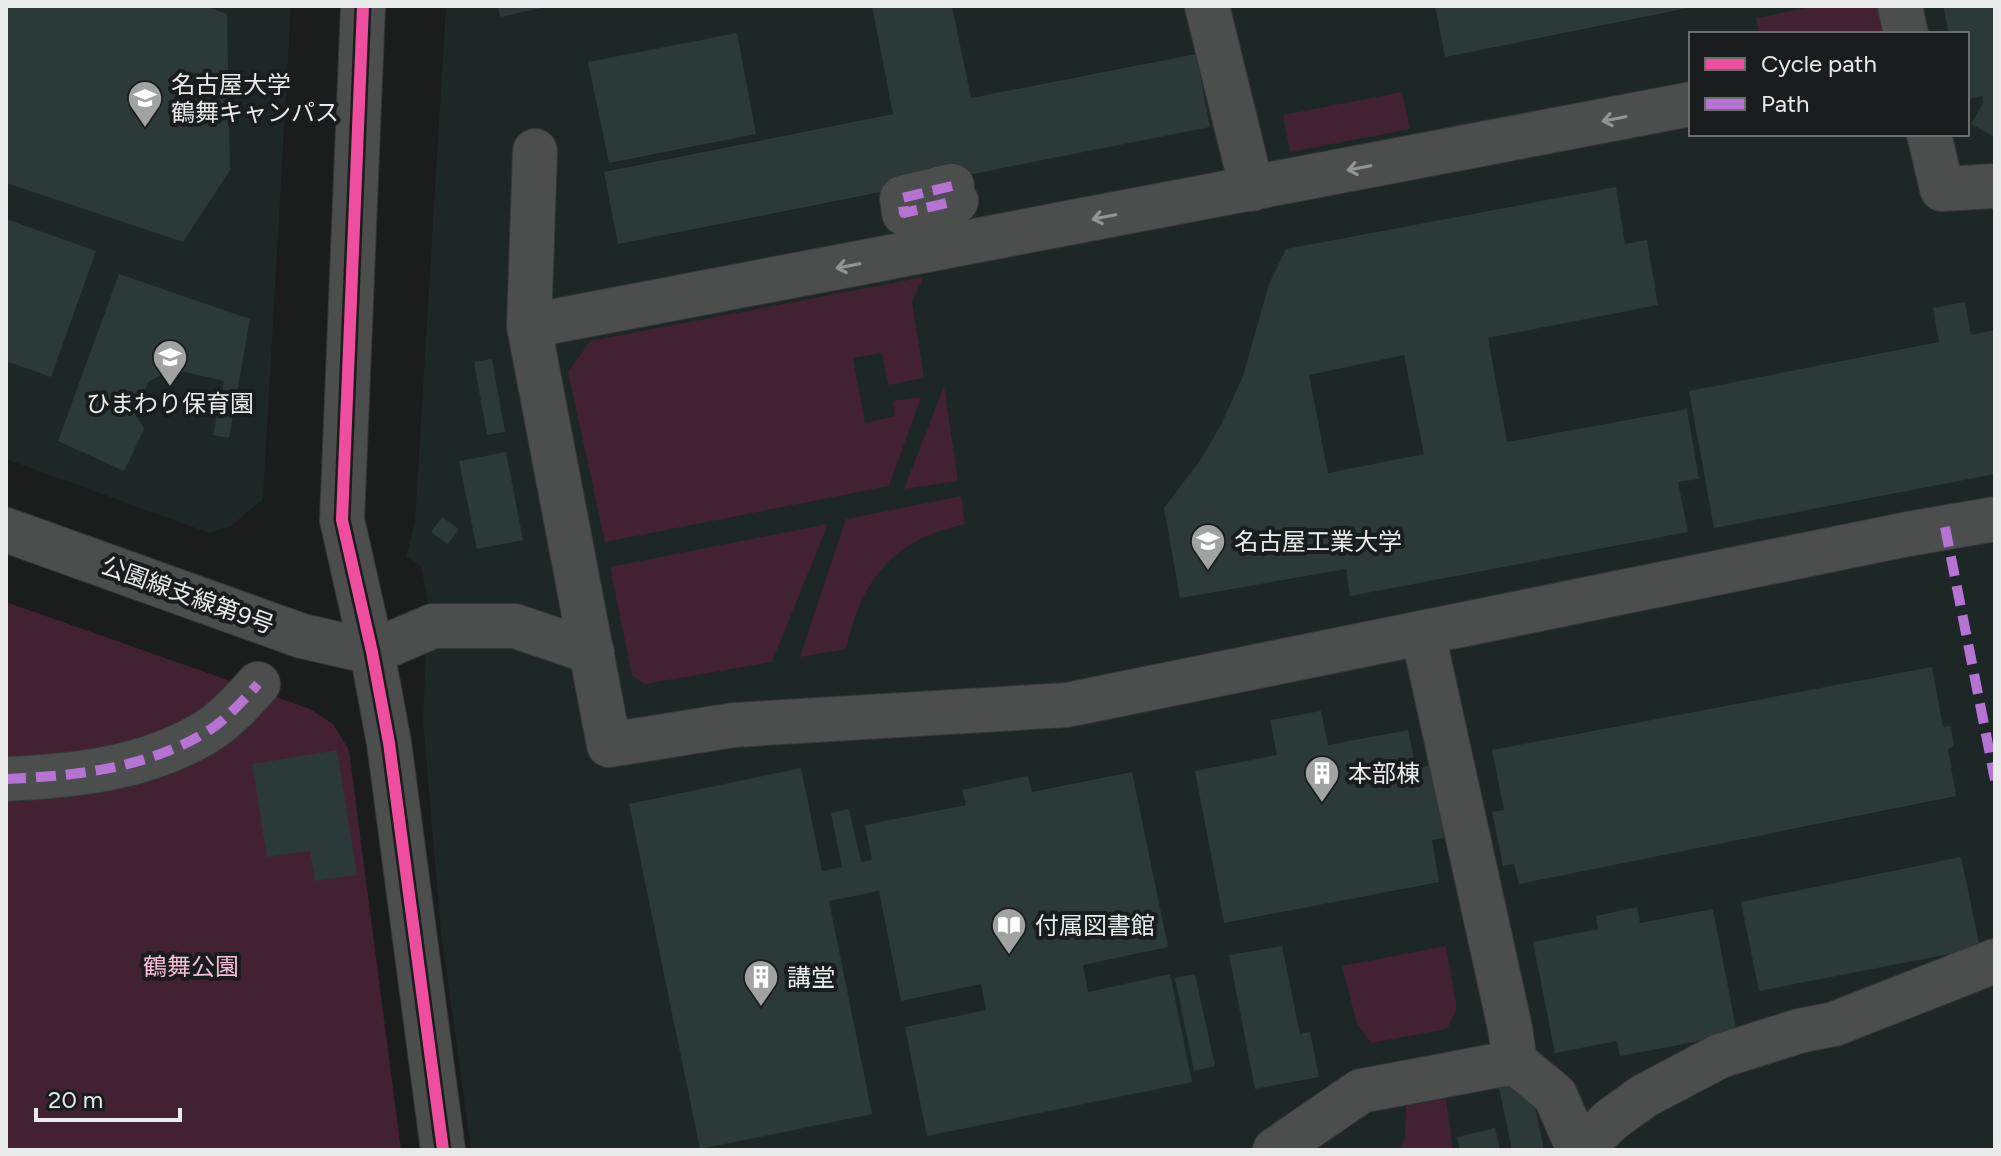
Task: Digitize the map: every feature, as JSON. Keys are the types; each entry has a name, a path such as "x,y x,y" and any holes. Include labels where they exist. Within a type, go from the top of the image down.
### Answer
{"street":[{"path":"363,6 342,520 389,743 443,1150"},
{"path":"1207,6 1252,189"},
{"path":"1900,6 1906,32"},
{"path":"529,326 1689,104"},
{"path":"1929,136 1942,189 1995,186"},
{"path":"535,151 529,326 609,745 734,725 1067,705 1995,519"},
{"name":"公園線支線第9号","path":"6,530 302,636 372,652"},
{"path":"372,652 433,626 515,626 592,652"},
{"path":"1423,634 1515,1062 1555,1095 1579,1150 1611,1120 1644,1096 1720,1056 1799,1031 1834,1024 1995,961"},
{"path":"6,779 63,777 143,761 205,733 258,684"},
{"path":"1275,1150 1361,1091 1515,1062"}],"shaded area":[{"name":"名古屋大学 鶴舞キャンパス","path":"6,6 291,6 263,499 231,526 209,533 6,459"},
{"name":"名古屋工業大学","path":"446,6 1995,6 1995,1150 471,1150 441,933 423,721 428,602 421,566 406,557 415,521"}],"green space":[{"path":"1816,6 1878,6 1884,32 1759,32 1756,18"},
{"path":"1402,92 1410,129 1290,152 1283,115"},
{"path":"924,277 912,301 924,378 888,385 882,353 853,358 865,423 895,416 893,401 921,397 889,486 605,542 568,372 590,341"},
{"path":"944,386 958,481 904,489"},
{"path":"961,496 965,524 918,540 884,566 862,602 846,649 800,657 846,519"},
{"path":"828,524 772,662 644,684 632,675 610,567"},
{"name":"鶴舞公園","path":"6,602 310,709 333,724 349,750 401,1150 6,1150"},
{"path":"1446,946 1457,1009 1447,1029 1371,1043 1357,1024 1342,966"},
{"path":"1446,1099 1453,1150 1398,1150 1405,1138 1406,1106"}],"building":[{"path":"6,6 204,6 227,14 230,170 183,242 6,183"},
{"path":"498,6 546,6 546,7 500,17"},
{"path":"872,6 952,6 971,98 1196,54 1210,127 618,244 604,172 893,114"},
{"path":"1435,6 1693,6 1693,7 1445,57"},
{"path":"1943,6 1995,6 1993,136 1971,124 1983,103 1982,96 1969,99 1969,32 1949,32"},
{"path":"737,33 756,134 609,163 588,62"},
{"path":"1616,187 1625,244 1647,240 1658,305 1488,338 1507,442 1687,409 1699,479 1678,482 1688,532 1350,596 1346,569 1180,598 1164,508 1201,459 1221,425 1243,376 1269,284 1286,249","holes":["1404,355 1424,454 1328,473 1309,375"]},
{"path":"6,219 96,251 51,377 6,361"},
{"name":"ひまわり保育園","path":"119,274 250,319 229,438 213,435 224,381 172,369 148,382 136,415 144,429 124,471 58,441"},
{"path":"1965,302 1971,335 1995,330 1995,474 1714,528 1689,391 1939,342 1933,308"},
{"path":"492,359 505,432 487,435 474,362"},
{"path":"506,452 523,540 477,549 459,461"},
{"path":"442,517 459,529 448,544 431,532"},
{"path":"1932,667 1943,727 1951,726 1954,746 1948,749 1956,796 1519,884 1514,864 1503,866 1492,812 1504,810 1492,750"},
{"name":"本部棟","path":"1321,711 1328,745 1408,730 1416,768 1436,764 1449,837 1432,840 1439,882 1224,923 1195,771 1277,755 1270,720"},
{"path":"337,750 357,875 315,881 310,851 267,857 252,764"},
{"path":"801,768 822,871 842,867 831,813 849,809 861,862 872,860 865,825 966,805 962,790 1028,776 1032,792 1132,772 1168,947 1083,965 1088,992 1170,974 1192,1082 927,1136 905,1027 986,1010 981,984 901,1001 879,891 829,901 872,1114 700,1149 629,804"},
{"path":"1961,857 1980,948 1759,991 1741,902"},
{"path":"1637,907 1640,923 1713,909 1737,1034 1620,1056 1617,1041 1555,1053 1533,942 1598,929 1596,916"},
{"path":"1282,946 1300,1034 1310,1032 1319,1077 1255,1089 1229,955"},
{"path":"1195,974 1215,1066 1194,1071 1175,978"},
{"path":"1530,1082 1544,1150 1512,1150 1499,1088"},
{"path":"1495,1128 1500,1150 1460,1150 1457,1137"}],"marked path":[{"path":"952,186 902,198 904,213 956,201"},
{"path":"1945,527 1995,780"},
{"path":"6,779 82,773 132,763 180,746 210,729 258,684"}],"cycle path":[{"path":"363,6 342,520 389,743 443,1150"}],"place":[{"name":"名古屋大学 鶴舞キャンパス","path":"145,129"},
{"name":"ひまわり保育園","path":"170,388"},
{"name":"名古屋工業大学","path":"1208,572"},
{"name":"本部棟","path":"1322,804"},
{"name":"付属図書館","path":"1009,956"},
{"name":"講堂","path":"761,1008"}]}
